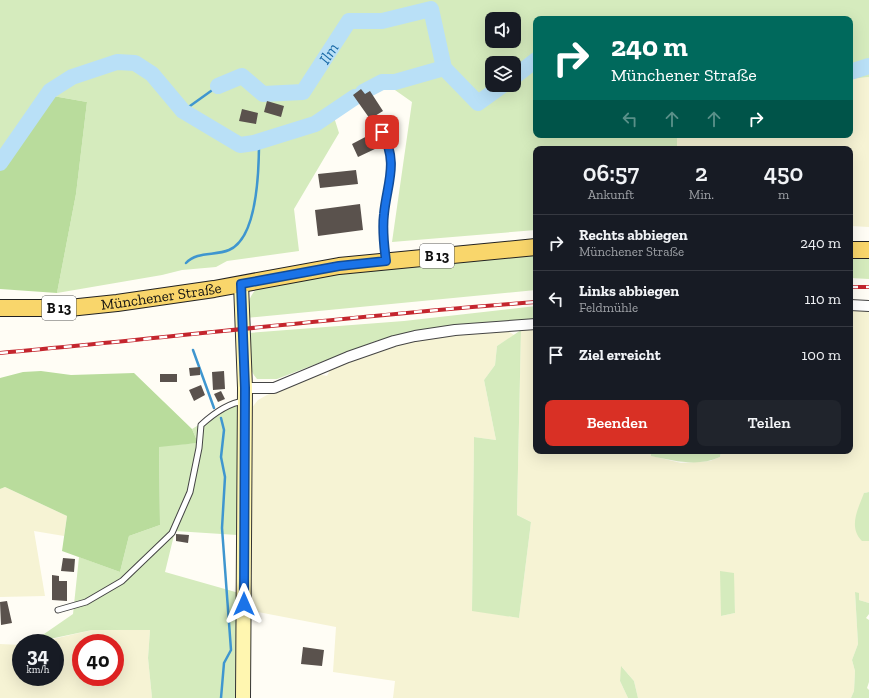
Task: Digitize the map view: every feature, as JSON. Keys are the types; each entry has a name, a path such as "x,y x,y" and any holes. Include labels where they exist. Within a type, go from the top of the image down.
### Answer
{"main road":[{"name":"Münchener Straße","path":"0,308 69,308 89,306 241,284 339,266 533,247"},
{"path":"853,250 869,250"}],"street":[{"path":"241,284 245,395 243,698"},
{"path":"853,305 869,306"},
{"path":"245,395 274,388 361,352 415,336 455,330 533,324"}],"lane":[{"path":"379,129 387,143 392,166 384,217 386,261"},
{"path":"58,610 86,602 122,580 172,533 190,492 199,448 201,425 211,416 245,395"}],"shaded area":[{"path":"869,77 869,227 853,226 853,146 677,146 677,138 853,138 853,79"},
{"path":"853,305 869,306 869,492 864,493 862,541 869,541 869,603 859,600 855,592 858,644 852,660 855,671 854,691 851,698 638,698 634,681 622,667 620,681 628,698 393,698 395,681 333,672 336,627 248,610 250,410 258,400 267,395 318,374 327,376 331,368 371,353 408,342 433,337 508,331 514,335 497,346 495,365 484,380 496,440 474,437 472,610 519,618 531,522 517,515 521,330 533,328 533,454 652,454 652,456 681,463 710,461 720,457 720,454 853,454","holes":["733,573 735,613 721,616"]},
{"path":"5,487 67,516 64,536 34,531 45,596 0,597 0,489"},
{"path":"92,630 150,630 148,658 152,698 0,698 0,644 12,645 12,686 64,686 64,636 72,635 72,686 124,686 124,634 75,634"}],"green space":[{"path":"0,0 869,0 869,77 853,79 853,16 533,16 533,138 677,138 677,146 533,146 533,230 392,242 412,102 385,83 333,114 339,133 294,209 299,251 227,261 216,267 182,270 162,275 57,293 76,194 87,102 53,96 0,164"},
{"path":"53,96 87,102 76,194 57,293 0,289 0,164"},
{"path":"533,252 533,290 246,318 251,297 255,290 259,287 322,276"},
{"path":"853,254 869,255 869,279 853,278"},
{"path":"533,306 533,319 440,327 408,333 376,341 277,379 257,379 251,369 248,351 248,333 404,321"},
{"path":"521,330 517,515 531,522 519,618 472,611 474,437 496,440 484,380 495,365 497,346"},
{"path":"41,371 71,375 134,373 192,429 198,443 159,447 160,525 129,536 120,572 62,551 67,516 5,487 0,489 0,378 23,372"},
{"path":"230,406 240,406 237,535 175,531 165,572 239,593 238,698 152,698 148,658 150,630 92,630 64,636 64,634 44,634 73,614 79,557 120,572 129,536 160,525 159,446 198,443 192,429"},
{"path":"651,454 720,454 720,457 703,462 686,462 651,456"},
{"path":"869,492 869,541 862,541 858,536 855,524 857,512 864,493"},
{"path":"720,571 734,573 735,613 721,616"},
{"path":"855,592 859,593 859,600 869,603 869,614 866,618 869,620 869,682 867,688 869,690 869,698 851,698 854,691 855,671 852,660 858,644"},
{"path":"621,666 634,681 638,698 628,698 620,681"}],"building":[{"path":"361,89 365,94 370,91 383,111 370,119 353,95"},
{"path":"267,101 284,106 281,117 264,112"},
{"path":"242,109 258,113 256,124 239,121"},
{"path":"371,134 377,148 358,157 352,144"},
{"path":"356,170 358,184 320,188 318,174"},
{"path":"360,204 363,230 318,236 315,210"},
{"path":"200,367 200,375 190,376 189,368"},
{"path":"224,371 225,389 213,390 212,372"},
{"path":"160,374 177,374 177,382 160,382"},
{"path":"201,385 205,395 194,401 189,390"},
{"path":"221,391 225,399 218,402 214,394"},
{"path":"176,534 189,535 188,543 176,541"},
{"path":"63,558 75,559 74,572 61,571"},
{"path":"52,575 59,576 59,581 67,581 67,601 52,600"},
{"path":"7,601 12,623 1,625 0,602"},
{"path":"303,647 324,650 322,666 301,664"}],"waterway":[{"name":"Ilm","path":"218,86 242,76 263,94 303,92 349,21 382,21 431,9 444,68 478,103 493,92"},
{"name":"Ilm","path":"0,163 50,91 72,77 117,62 135,63 152,74 183,111 240,145 254,143 315,124 355,97"},
{"name":"Ilm","path":"521,72 533,62"},
{"name":"Ilm","path":"853,71 869,66"},
{"name":"Ilm","path":"363,92 382,82 395,82 444,68"},
{"name":"Ilm","path":"183,111 218,86"},
{"path":"186,263 190,259 201,255 229,250 239,243 246,232 255,201 259,141"},
{"path":"193,350 214,408"},
{"path":"221,418 224,430 221,457 225,477 222,528 231,650 224,663 221,698"}],"railway":[{"path":"853,287 869,287"},
{"path":"0,353 402,313 533,302"}],"route":[{"path":"244,604 245,351 241,284 339,266 386,261 384,249 384,217 392,166 385,137 382,132"}]}
